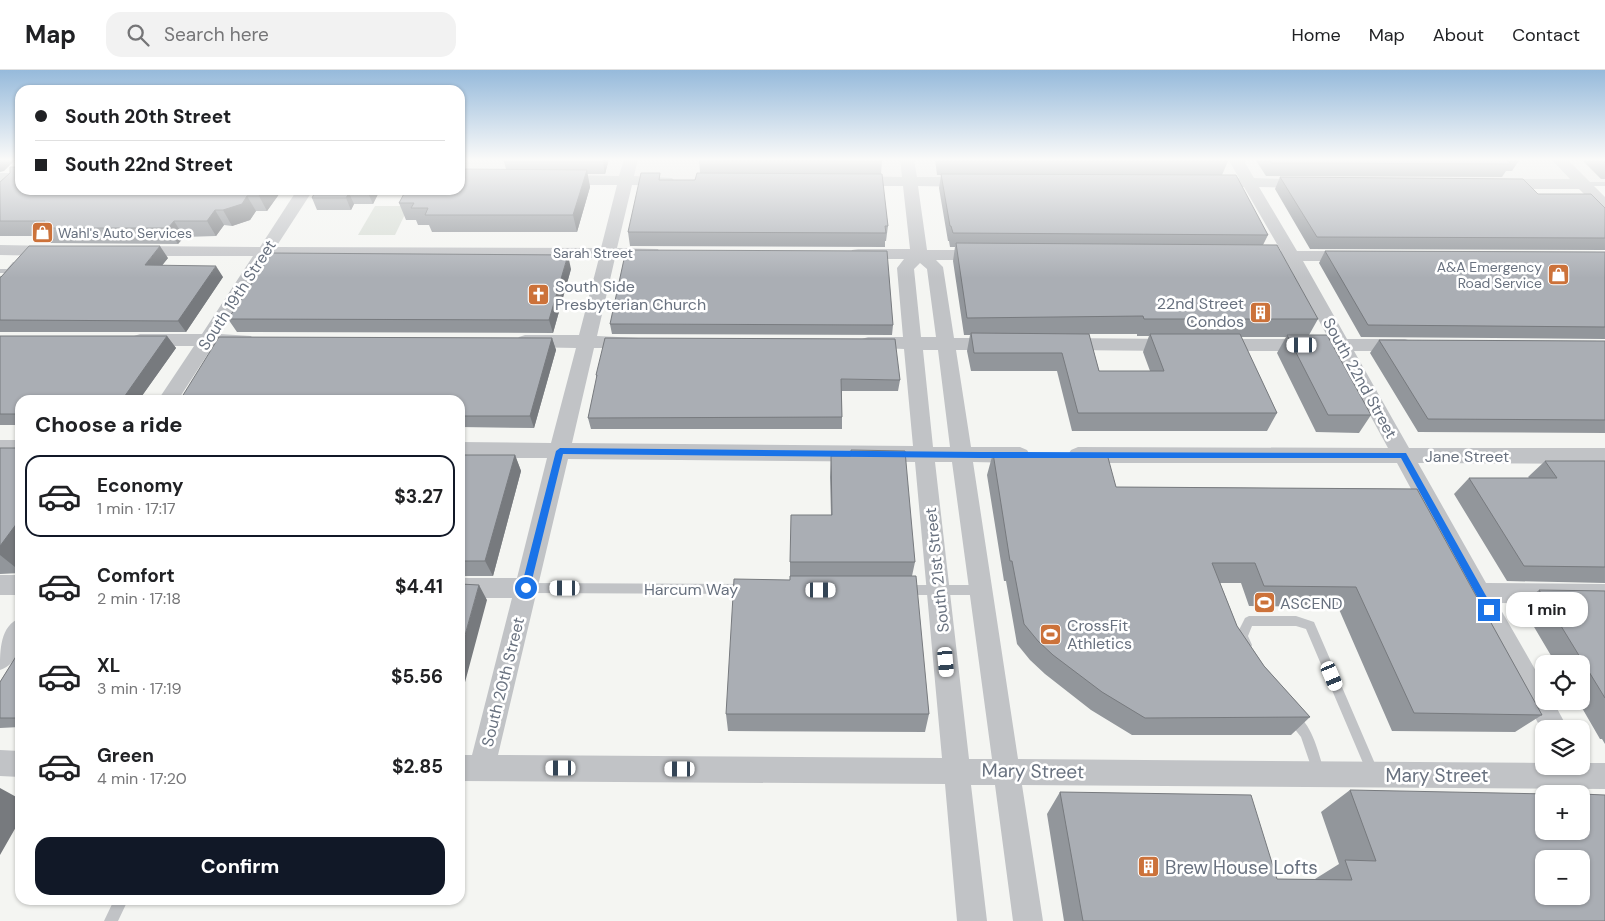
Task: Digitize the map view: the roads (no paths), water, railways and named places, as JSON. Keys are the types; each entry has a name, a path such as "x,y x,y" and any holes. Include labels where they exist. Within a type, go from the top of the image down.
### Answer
{"street":[{"name":"South 19th Street","path":"171,395 299,199"},
{"name":"South 20th Street","path":"471,768 526,588 620,199"},
{"path":"911,199 919,255 935,267 1028,921"},
{"name":"South 22nd Street","path":"1257,199 1292,256 1551,720"},
{"path":"0,250 68,251"},
{"name":"Sarah Street","path":"117,251 665,253"},
{"path":"840,254 997,255"},
{"name":"South 21st Street","path":"919,255 905,268 926,454 972,921"},
{"path":"1243,256 1370,256"},
{"path":"127,340 267,340"},
{"path":"505,341 645,342"},
{"path":"854,343 1015,344"},
{"path":"1045,344 1419,345"},
{"path":"0,448 15,448"},
{"name":"Jane Street","path":"465,450 961,455 1605,456"},
{"path":"0,584 15,585"},
{"name":"Harcum Way","path":"465,588 526,588"},
{"path":"1480,593 1605,594"},
{"path":"0,659 15,636"},
{"path":"0,763 15,764"},
{"name":"Mary Street","path":"471,768 1006,770 1590,780"}],"lane":[{"path":"0,271 9,271 28,250"},
{"name":"Harcum Way","path":"526,588 762,589"},
{"path":"890,590 982,590"},
{"path":"1250,655 1242,636 1249,621 1296,621 1310,626 1374,775"},
{"path":"1286,712 1306,734 1320,775"},
{"path":"111,921 119,905"}],"place":[{"name":"Wahl's Auto Services","path":"42,233"},
{"name":"A&A Emergency Road Service","path":"1558,275"},
{"name":"South Side Presbyterian Church","path":"539,295"},
{"name":"22nd Street Condos","path":"1260,312"},
{"name":"ASCEND","path":"1264,603"},
{"name":"CrossFit Athletics","path":"1051,634"},
{"name":"Brew House Lofts","path":"1149,867"}]}
